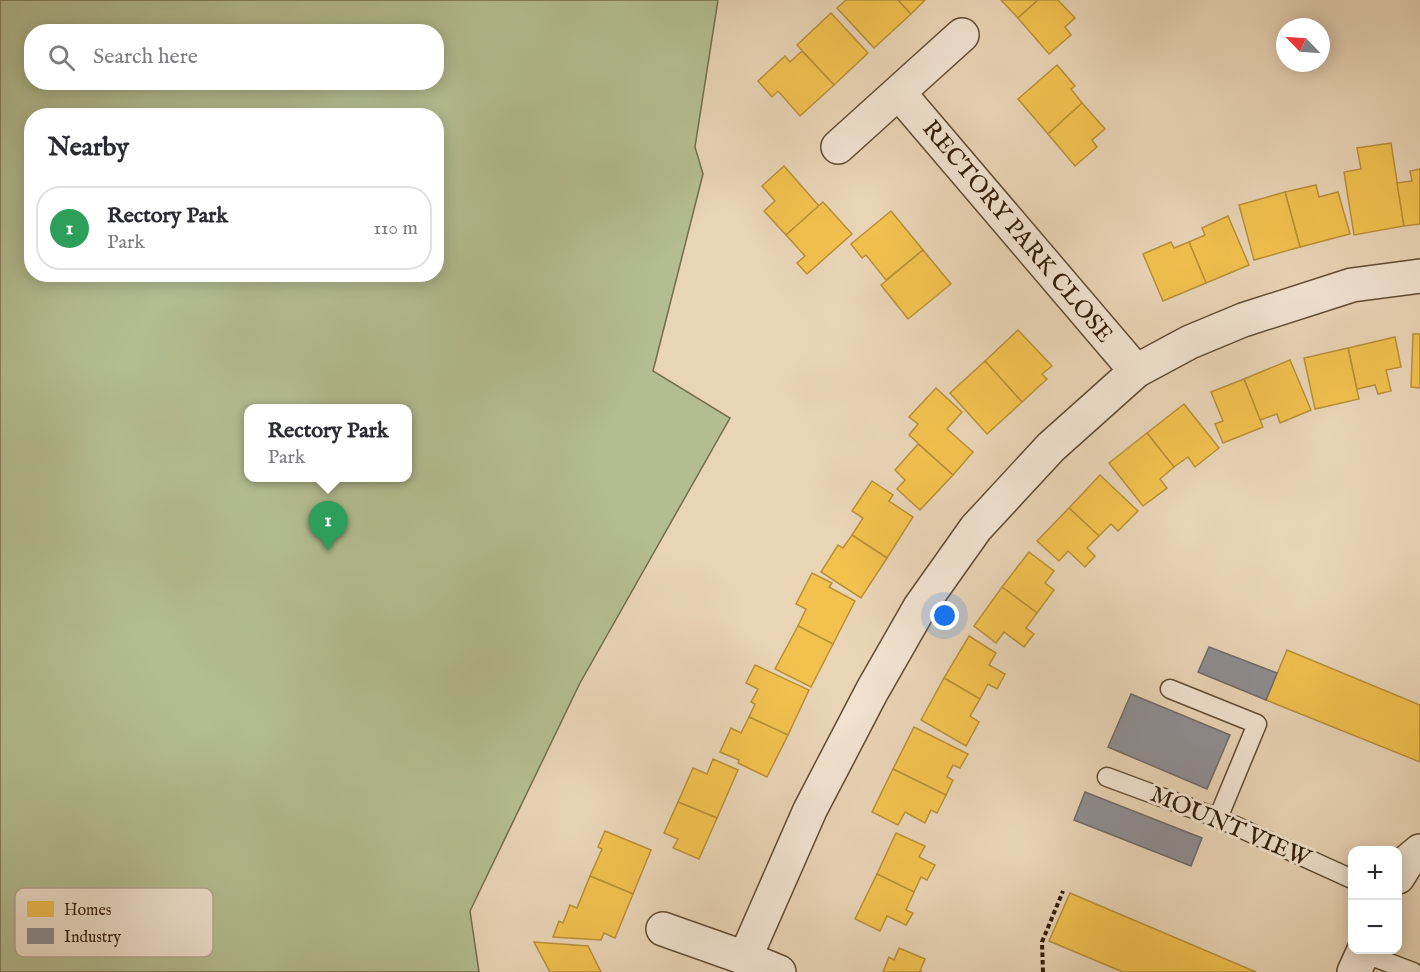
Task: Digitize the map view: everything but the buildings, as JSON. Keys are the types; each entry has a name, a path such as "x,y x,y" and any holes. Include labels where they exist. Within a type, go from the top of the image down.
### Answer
{"street":[{"path":"838,147 962,35"},
{"name":"RECTORY PARK CLOSE","path":"899,93 1136,371"},
{"path":"745,958 810,810 872,691 920,607 976,528 1051,447 1136,371 1190,342 1243,320 1352,285 1420,276"},
{"path":"1402,871 1420,850"},
{"path":"663,928 779,972"}],"lane":[{"path":"1170,689 1257,724 1218,818"},
{"name":"MOUNT VIEW","path":"1107,777 1218,818 1348,877"},
{"path":"1360,958 1413,972"}],"path":[{"path":"1043,972 1042,942 1063,891"}],"green space":[{"path":"0,0 718,0 695,147 703,174 653,371 730,418 580,683 470,911 479,972 0,972"}],"place":[{"name":"Rectory Park","path":"328,551"}]}
